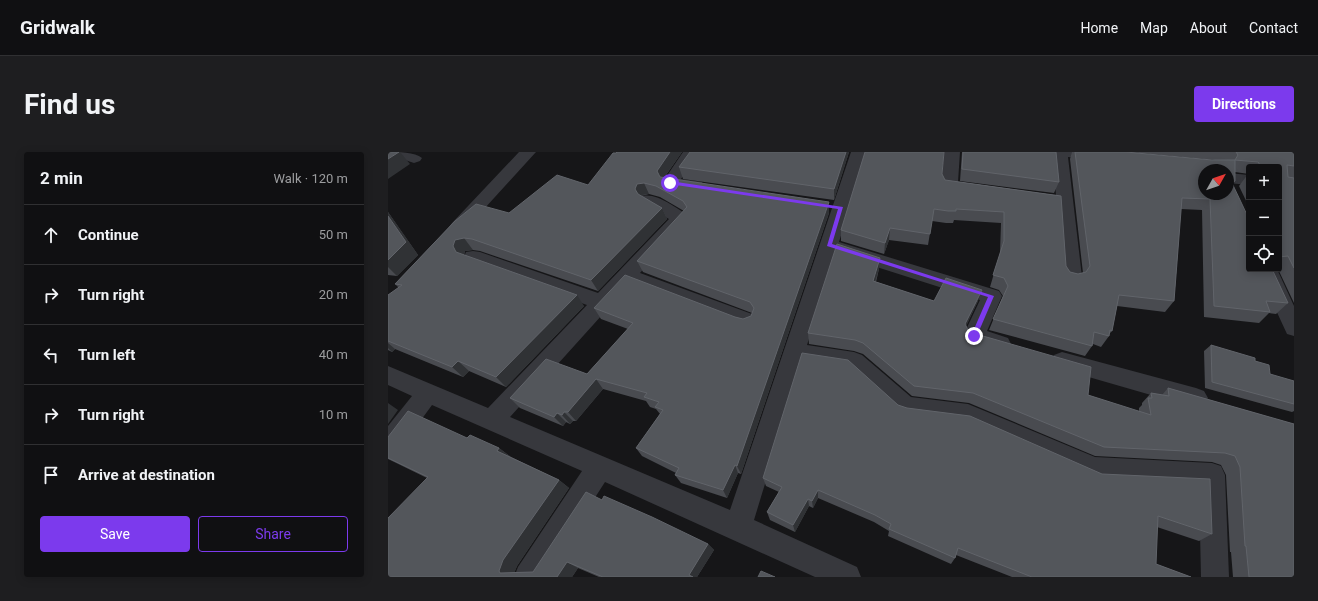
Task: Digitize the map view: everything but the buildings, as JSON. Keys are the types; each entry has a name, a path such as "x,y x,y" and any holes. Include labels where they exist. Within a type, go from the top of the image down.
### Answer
{"street":[{"path":"395,152 414,158"},
{"path":"447,238 528,152"},
{"path":"690,152 670,183 709,188"},
{"path":"738,527 829,245 833,207 859,152"},
{"path":"952,152 949,186 988,191"},
{"path":"1060,152 1072,277"},
{"path":"1065,152 1119,157"},
{"path":"1234,175 1246,179"},
{"path":"1018,196 1065,202"},
{"path":"492,420 680,218 649,200"},
{"path":"829,245 992,296 974,336 1020,349"},
{"path":"473,257 601,302"},
{"path":"1268,272 1294,328"},
{"path":"627,275 745,320"},
{"path":"794,352 854,361 905,406 968,414 1094,469 1212,475 1215,577"},
{"path":"1043,355 1218,404"},
{"path":"388,375 599,468 738,527 844,576"},
{"path":"388,445 428,393"},
{"path":"528,577 599,468"}],"route":[{"path":"670,183 841,208 829,245 992,296 974,336"}]}
